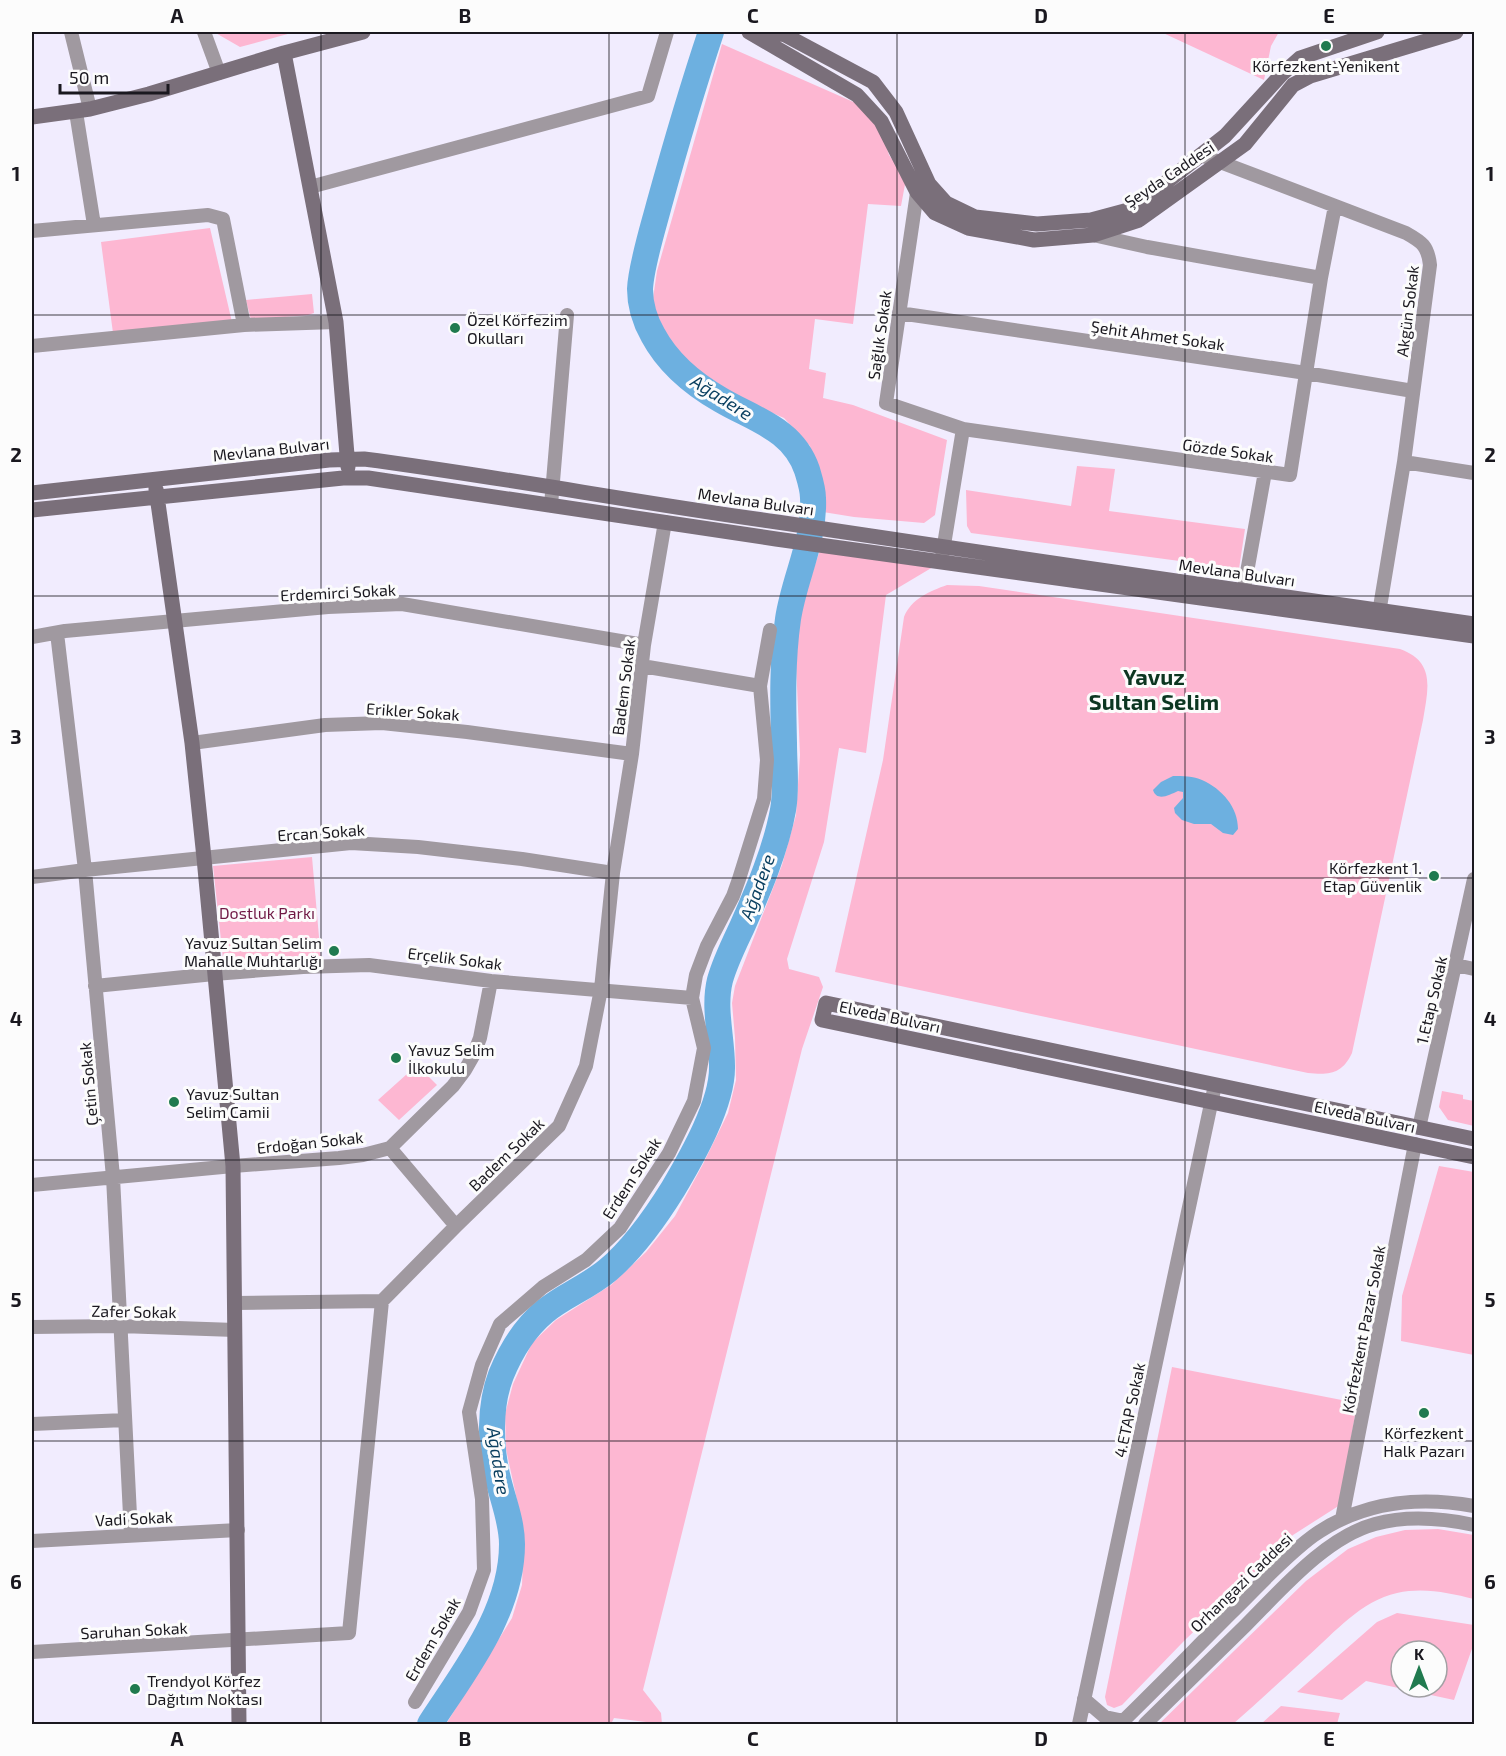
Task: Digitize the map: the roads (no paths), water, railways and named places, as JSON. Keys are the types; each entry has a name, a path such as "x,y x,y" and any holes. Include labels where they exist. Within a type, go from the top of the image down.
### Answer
{"street":[{"path":"71,32 83,110 94,225"},
{"path":"204,32 219,73"},
{"path":"32,117 83,110 150,94 284,53 363,32"},
{"path":"310,187 648,96 667,32"},
{"name":"Şeyda Caddesi","path":"749,32 857,95 881,121 917,192 935,213 968,228 1035,240 1092,227 1139,220 1245,144 1293,85 1310,76 1456,32"},
{"path":"773,32 780,51"},
{"name":"Şeyda Caddesi","path":"773,32 785,35 873,82 896,112 929,184 946,203 975,217 1092,227 1132,209 1225,136 1282,74 1300,58 1377,32"},
{"path":"284,53 336,322 348,478"},
{"name":"Akgün Sokak","path":"1200,156 1406,233 1418,239 1429,254 1430,265 1404,462 1378,617"},
{"name":"Sağlık Sokak","path":"921,166 886,403 963,429"},
{"name":"Gözde Sokak","path":"963,429 1290,475 1321,278 1335,206"},
{"path":"32,231 208,215 223,219 244,325"},
{"path":"1092,227 1147,247 1321,278"},
{"name":"Şehit Ahmet Sokak","path":"899,313 1413,391"},
{"path":"551,505 567,315"},
{"path":"32,346 244,325 336,322"},
{"path":"942,554 963,429"},
{"name":"Mevlana Bulvarı","path":"32,493 347,459 384,461 777,523 854,532 942,554"},
{"path":"1404,462 1474,473"},
{"path":"1243,598 1265,472"},
{"name":"Mevlana Bulvarı","path":"32,510 348,478 368,478 851,549 942,554 1378,617 1474,636"},
{"path":"155,481 192,743 233,1166 239,1725"},
{"name":"Badem Sokak","path":"382,1301 559,1126 586,1066 601,989 613,873 632,754 644,645 664,522"},
{"name":"Erdemirci Sokak","path":"32,637 174,620 328,607 402,604 644,645"},
{"name":"Mevlana Bulvarı","path":"1378,617 1474,624"},
{"name":"Erdem Sokak","path":"415,1702 469,1612 484,1570 482,1499 469,1412 482,1365 500,1324 543,1287 586,1260 620,1228 669,1153 694,1101 705,1048 692,998 696,975 701,960 733,896 750,849 764,799 766,760 760,686 770,630"},
{"name":"Çetin Sokak","path":"57,633 85,870 113,1177 131,1535"},
{"path":"642,666 760,686"},
{"name":"Erikler Sokak","path":"192,743 326,725 382,723 632,754"},
{"name":"Ercan Sokak","path":"32,877 351,843 418,847 522,859 613,873"},
{"name":"1.Etap Sokak","path":"1419,1128 1474,879"},
{"name":"Erçelik Sokak","path":"95,986 303,967 369,965 492,981 692,998"},
{"path":"1456,965 1474,969"},
{"path":"456,1226 390,1148 453,1086 465,1070 480,1038 492,981"},
{"name":"Elveda Bulvarı","path":"1474,1139 826,1003 822,1020 1474,1157"},
{"name":"4.ETAP Sokak","path":"1079,1725 1215,1084"},
{"name":"Körfezkent Pazar Sokak","path":"1342,1519 1415,1144"},
{"name":"Erdoğan Sokak","path":"32,1185 359,1156 390,1148"},
{"path":"235,1303 382,1301 349,1633 239,1641"},
{"name":"Zafer Sokak","path":"32,1327 120,1326 235,1330"},
{"path":"32,1424 125,1420"},
{"name":"Orhangazi Caddesi","path":"1084,1699 1105,1717 1122,1723 1281,1563 1314,1536 1342,1519 1370,1508 1399,1502 1432,1501 1474,1506"},
{"name":"Orhangazi Caddesi","path":"1145,1725 1291,1580 1330,1546 1374,1524 1400,1520 1431,1518 1474,1525"},
{"name":"Vadi Sokak","path":"32,1541 238,1530"},
{"name":"Saruhan Sokak","path":"32,1652 239,1641"}],"water":[{"path":"1173,776 1199,779 1216,788 1228,800 1235,813 1238,829 1233,835 1223,833 1211,824 1194,824 1182,820 1175,813 1174,808 1183,798 1183,792 1157,796 1153,790 1161,782"}],"waterway":[{"name":"Ağadere","path":"430,1724 484,1639 504,1593 510,1569 511,1528 495,1467 492,1440 494,1400 501,1375 519,1341 537,1318 551,1306 600,1276 635,1242 666,1200 697,1146 712,1113 721,1081 722,1055 717,1001 720,980 766,870 783,810 785,650 791,604 808,544 813,514 813,498 807,470 801,456 783,435 711,394 674,364 650,330 643,313 640,295 643,269 651,236 711,32"}],"place":[{"name":"Körfezkent-Yenikent","path":"1326,46"},
{"name":"Özel Körfezim Okulları","path":"455,328"},
{"name":"Körfezkent 1. Etap Güvenlik","path":"1434,876"},
{"name":"Yavuz Sultan Selim Mahalle Muhtarlığı","path":"334,951"},
{"name":"Yavuz Selim İlkokulu","path":"396,1058"},
{"name":"Yavuz Sultan Selim Camii","path":"174,1102"},
{"name":"Körfezkent Halk Pazarı","path":"1424,1413"},
{"name":"Trendyol Körfez Dağıtım Noktası","path":"135,1689"}],"district":[{"name":"Yavuz Sultan Selim","path":"1154,688"}],"park label":[{"name":"Dostluk Parkı","path":"267,912"}]}
